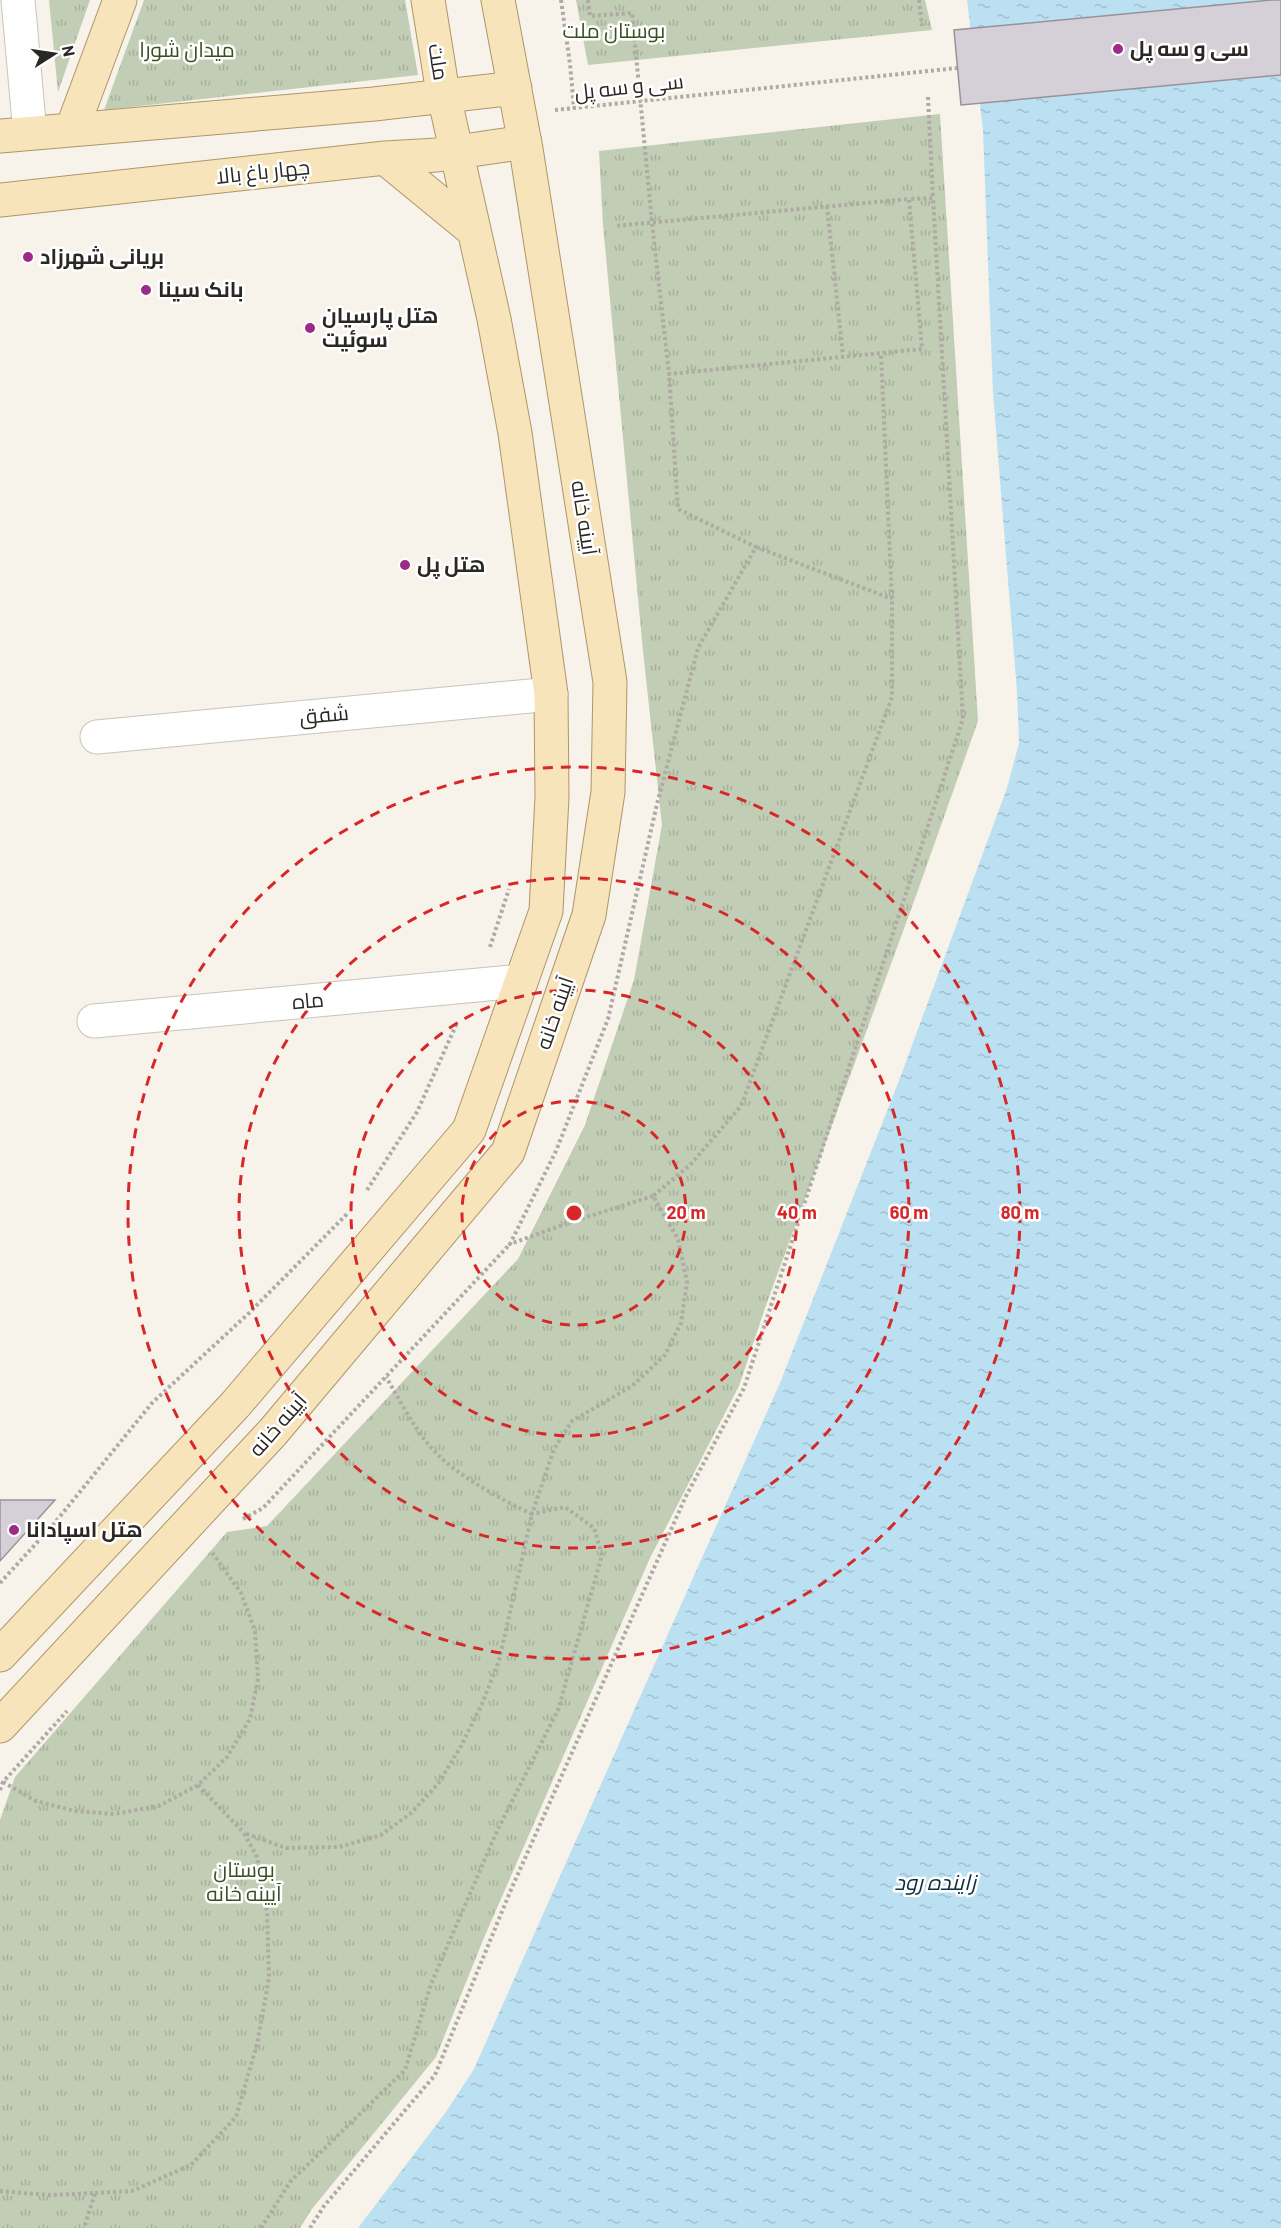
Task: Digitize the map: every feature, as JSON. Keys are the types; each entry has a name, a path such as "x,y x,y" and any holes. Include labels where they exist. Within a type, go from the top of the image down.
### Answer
{"main road":[{"path":"72,129 120,0"},
{"name":"ملت","path":"428,0 450,124"},
{"path":"498,0 520,115"},
{"name":"چهار باغ بالا","path":"15,134 375,104 450,124 520,115"},
{"name":"چهار باغ بالا","path":"0,200 385,158 450,124 520,115"},
{"name":"آیینه خانه","path":"0,1726 273,1432 508,1152 589,915 608,792 610,682 520,115"},
{"name":"آیینه خانه","path":"0,1655 235,1405 469,1130 546,911 552,797 551,694 515,433 494,319 450,124"},
{"path":"385,158 474,231"}],"street":[{"path":"15,134 18,0"},
{"name":"شفق","path":"97,736 551,694"},
{"name":"ماه","path":"94,1021 521,981"}],"path":[{"path":"561,0 574,108"},
{"path":"588,0 590,16 632,13 651,223 669,374 678,509 756,547 892,599"},
{"path":"919,0 922,26"},
{"name":"سی و سه پل","path":"520,115 957,68"},
{"path":"310,2228 324,2206 435,2075 515,1881 681,1507 744,1388 963,719 928,98"},
{"path":"614,226 933,198"},
{"path":"669,374 922,349 909,199"},
{"path":"827,206 843,356"},
{"path":"510,1245 571,1222 653,1196 690,1165 741,1106 892,697 892,599 881,354"},
{"path":"236,1522 263,1508 510,1245 556,1151 608,1019 657,804 698,648 756,547"},
{"path":"367,1190 417,1112 474,986 495,934 512,882"},
{"path":"244,1833 286,1848 339,1846 381,1835 411,1813 438,1784 461,1746 482,1704 499,1661 532,1514 554,1449 572,1421 632,1386 665,1356 681,1323 687,1282 678,1239 653,1196"},
{"path":"0,1583 53,1525 152,1404 249,1313 353,1208"},
{"path":"261,2228 290,2182 405,2070 431,1984 497,1831 558,1710 602,1555 594,1528 565,1508 532,1514 497,1497 457,1470 429,1446 386,1377"},
{"path":"0,1790 3,1782 36,1801 75,1811 114,1814 159,1806 198,1785 227,1757 250,1719 258,1679 255,1630 241,1593 211,1551 216,1543"},
{"path":"0,2191 50,2195 132,2191 191,2165 236,2117 257,2044 269,1978 267,1912 258,1857 244,1833 198,1785"},
{"path":"84,2228 95,2193"}],"green space":[{"path":"49,0 90,0 58,92"},
{"name":"میدان شورا","path":"144,0 405,0 418,75 104,110"},
{"name":"بوستان ملت","path":"576,0 925,0 932,30 588,65"},
{"name":"بوستان آیینه خانه","path":"940,114 978,721 765,1308 739,1386 650,1558 483,1940 436,2057 312,2209 300,2228 0,2228 0,1820 15,1777 227,1532 267,1526 518,1259 585,1125 634,980 662,825 643,651 603,225 599,151"}],"water":[{"name":"زاینده رود","path":"967,0 1281,0 1281,2228 358,2228 446,2112 474,2069 780,1383 900,1078 1007,788 1019,743 1017,692 993,393 983,130"}],"building":[{"name":"سی و سه پل","path":"1281,0 1281,75 961,105 954,30"},
{"name":"هتل اسپادانا","path":"0,1500 55,1500 0,1561"}],"place":[{"name":"سی و سه پل","path":"1118,49"},
{"name":"بریانی شهرزاد","path":"28,257"},
{"name":"بانک سینا","path":"146,290"},
{"name":"هتل پارسیان سوئیت","path":"310,328"},
{"name":"هتل پل","path":"405,565"},
{"name":"هتل اسپادانا","path":"14,1530"}]}
